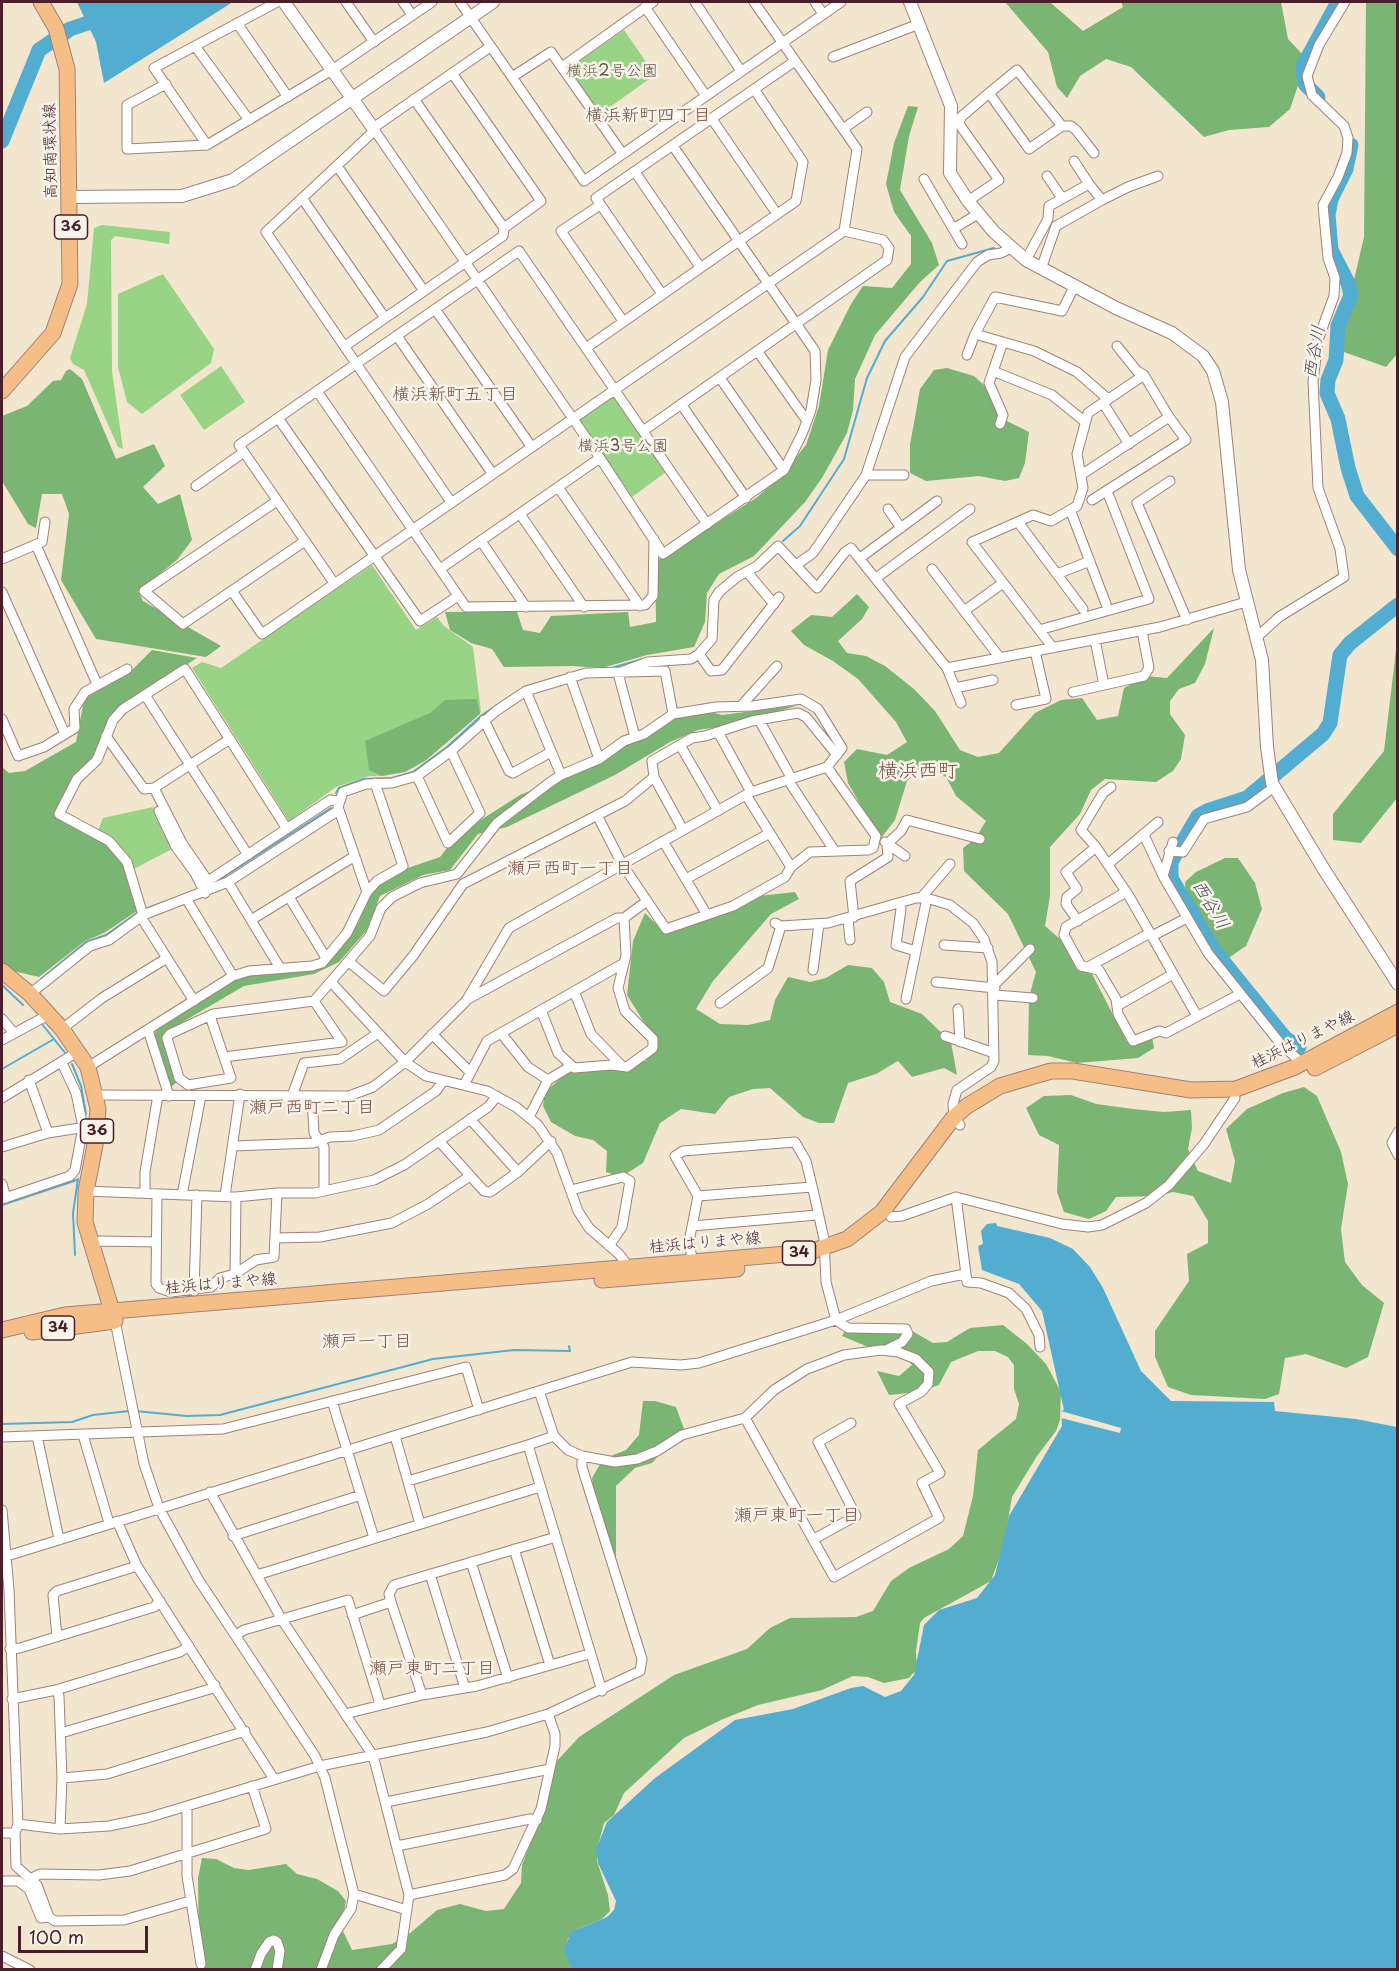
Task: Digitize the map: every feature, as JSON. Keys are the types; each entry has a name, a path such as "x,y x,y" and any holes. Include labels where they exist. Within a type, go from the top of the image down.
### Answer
{"main road":[{"name":"高知南環状線","path":"2,391 46,343 61,317 70,284 68,84 58,34 41,2"},
{"name":"36","path":"2,971 30,994 62,1029 88,1067 97,1095 91,1128 85,1222 113,1316"},
{"name":"桂浜はりまや線","path":"825,1253 882,1212 957,1121 1004,1093 1054,1080 1108,1085 1192,1100 1234,1098 1271,1087 1396,1021"},
{"name":"桂浜はりまや線","path":"2,1330 65,1315 113,1316 694,1267 781,1265 851,1247 891,1216 967,1106 1000,1086 1051,1071 1105,1075 1191,1090 1223,1090 1236,1089 1306,1067"},
{"name":"桂浜はりまや線","path":"2,1340 113,1316"}],"street":[{"path":"207,145 154,68 277,2"},
{"path":"284,2 573,418 654,536 663,554 784,470 807,421 816,380 815,351 673,146"},
{"path":"346,2 374,42"},
{"path":"403,2 412,15"},
{"path":"166,84 126,105 127,149 207,145 332,70 432,2"},
{"path":"460,2 584,180 841,2"},
{"path":"70,197 182,196 233,180 493,2"},
{"path":"695,2 741,71"},
{"path":"754,2 857,149 844,231"},
{"path":"815,2 823,14"},
{"path":"910,2 946,91 955,122 999,180 968,201"},
{"path":"1256,638 1279,618 1344,577 1340,549 1318,488 1313,381 1318,340 1334,296 1335,278 1328,258 1323,205 1338,177 1347,153 1348,138 1344,126 1312,95 1307,76 1319,45 1345,2"},
{"path":"562,68 649,4 705,96"},
{"path":"237,23 288,97"},
{"path":"833,57 919,24"},
{"path":"195,46 249,120"},
{"path":"451,502 266,232 374,130 414,99 490,47"},
{"path":"512,77 551,52 622,153"},
{"path":"662,294 596,198 795,60"},
{"path":"1062,126 1017,70 955,122 949,155 950,173 978,214 1026,260 1074,287 1172,333 1203,356 1213,372 1222,402 1235,548 1246,602 1262,660 1267,747 1274,787 1398,984"},
{"path":"452,73 541,201 504,228"},
{"path":"586,348 796,201 804,162 754,89"},
{"path":"989,93 1029,149 1062,126 1071,126 1094,153"},
{"path":"345,346 503,236 504,228 414,99"},
{"path":"843,129 867,112"},
{"path":"712,118 777,214"},
{"path":"1074,161 1102,200"},
{"path":"337,166 424,291"},
{"path":"635,172 700,267"},
{"path":"1047,176 1062,198"},
{"path":"1041,269 1056,225 1128,186 1158,176"},
{"path":"924,179 962,244"},
{"path":"1026,260 1048,219 1049,206 1089,184"},
{"path":"302,198 385,318"},
{"path":"600,205 561,231 623,321"},
{"path":"953,229 978,214"},
{"path":"232,591 262,634 844,231 883,240 889,251 888,260 643,431"},
{"path":"796,565 813,553 866,475 905,357 977,262 988,255 1001,253 1011,248"},
{"path":"334,583 239,445 519,251 707,524"},
{"path":"967,355 975,334 995,297 1062,311 1074,287"},
{"path":"435,309 531,447"},
{"path":"975,334 1034,351 1077,372 1105,401 1129,444"},
{"path":"397,336 492,473"},
{"path":"1000,424 1003,415 989,383 1003,342"},
{"path":"1092,500 1186,440 1144,375 1137,371 1117,346"},
{"path":"758,352 807,421"},
{"path":"993,371 1052,395 1084,421"},
{"path":"1053,648 972,542 1032,515 1051,521 1071,512 1082,497 1077,454 1088,413 1144,375"},
{"path":"720,378 784,470"},
{"path":"317,391 466,607 640,606 649,603 653,596 654,536"},
{"path":"681,405 746,498"},
{"path":"1081,475 1169,417"},
{"path":"278,418 420,621 458,596"},
{"path":"196,486 244,452"},
{"path":"440,568 600,458"},
{"path":"866,475 904,476"},
{"path":"1170,482 1137,503 1187,620"},
{"path":"558,487 640,606"},
{"path":"1039,630 1149,599 1107,491"},
{"path":"277,501 144,591 183,624 305,541"},
{"path":"860,558 937,501"},
{"path":"876,579 970,509"},
{"path":"888,510 901,528"},
{"path":"1071,512 1106,604"},
{"path":"520,514 584,607"},
{"path":"2,559 42,542 45,522"},
{"path":"1017,522 1083,609"},
{"path":"481,541 526,607"},
{"path":"36,545 97,684"},
{"path":"618,673 628,667 648,662 692,659 699,654 712,639 714,600 718,592 757,566 778,546 817,588 845,552 851,548 947,668 961,703"},
{"path":"1057,574 1090,561"},
{"path":"932,569 1000,658"},
{"path":"699,654 711,671 722,670 777,601 747,572"},
{"path":"964,611 1003,582"},
{"path":"2,592 65,734"},
{"path":"947,668 1142,631 1246,602"},
{"path":"1073,692 1144,675 1149,668 1142,631"},
{"path":"1095,640 1104,685"},
{"path":"1016,705 1046,699 1035,651"},
{"path":"741,706 777,666"},
{"path":"2,719 18,756 44,747 75,728 76,702 85,692 127,669"},
{"path":"194,1001 142,916 127,862 109,841 59,813 77,779 97,760 113,720 123,709 185,669 287,829"},
{"path":"367,892 339,805 343,792 366,784 392,783 417,776 451,751 484,720 526,691 586,673 665,671 673,714"},
{"path":"618,673 635,737"},
{"path":"570,677 599,759"},
{"path":"955,688 993,680"},
{"path":"526,691 561,775"},
{"path":"145,695 248,855"},
{"path":"97,1095 349,1096 373,1087 405,1062 466,1000 509,928 749,793 827,767 842,748 818,710 806,701 796,698 741,706 716,706 673,714 599,759 561,775 496,823 457,874 420,884 392,897 381,908 370,936 314,1001 210,1016 167,1038 179,1078 188,1085 231,1078 210,1016"},
{"path":"683,830 654,777 652,761 692,738 759,720 802,714 837,755"},
{"path":"484,720 509,771 513,773 551,752"},
{"path":"759,720 790,779 834,850"},
{"path":"718,732 770,833 791,867"},
{"path":"106,736 144,789 154,788 230,739"},
{"path":"680,745 718,811"},
{"path":"417,776 448,843 480,813 451,751"},
{"path":"827,767 876,839 905,856"},
{"path":"348,961 384,991 413,956 463,884 625,801 654,777"},
{"path":"88,1067 233,976 249,970 318,965 327,958 347,933 367,892 377,881 403,866 375,783"},
{"path":"1111,787 1103,793 1081,830 1096,847 1126,892 1197,1016"},
{"path":"1163,876 1171,847 1183,852 1204,819 1247,807 1274,787"},
{"path":"154,788 182,843 208,881 330,800 339,805"},
{"path":"30,994 90,946 109,940 142,916 228,882 339,805"},
{"path":"159,812 176,847 195,873 205,893"},
{"path":"597,815 622,864 666,929 733,906 785,877 791,867 810,852 868,850 873,848 876,839"},
{"path":"887,844 902,831 907,820 980,839"},
{"path":"1108,864 1158,822"},
{"path":"686,879 770,833"},
{"path":"1144,834 1163,876 1208,953 1280,1043 1306,1067"},
{"path":"663,841 707,915"},
{"path":"850,940 850,881 888,857 887,844"},
{"path":"1078,921 1066,904 1067,897 1077,889 1066,872 1096,847"},
{"path":"251,920 355,856"},
{"path":"906,999 924,898 950,864"},
{"path":"457,874 463,884"},
{"path":"228,882 280,968"},
{"path":"1126,892 1066,927 1064,935 1081,966 1099,970 1116,999 1131,1039 1136,1042 1159,1031 1166,1033 1240,994"},
{"path":"289,897 327,958"},
{"path":"720,1003 768,968 778,925 819,924 851,918 924,898 950,905 973,923 988,948 994,989 994,1053 991,1067 957,1090 953,1104 957,1121"},
{"path":"187,900 233,976"},
{"path":"466,1000 617,918 624,918 647,901"},
{"path":"901,909 896,945 916,951"},
{"path":"541,1010 558,1053 574,1068 621,1065 627,1067 653,1048 653,1039 625,1011 618,988 624,963 624,918"},
{"path":"1089,968 1151,934 1187,918"},
{"path":"813,970 819,924"},
{"path":"944,945 988,948"},
{"path":"994,989 1030,949"},
{"path":"62,1029 102,998 167,958"},
{"path":"464,1085 487,1041 624,963"},
{"path":"1117,1006 1173,974"},
{"path":"330,982 405,1062 426,1076 497,1096 529,1117 551,1141 578,1211 589,1228 620,1254 632,1272"},
{"path":"936,982 994,989 1033,998"},
{"path":"574,992 591,1034 621,1065"},
{"path":"224,1057 342,1042 314,1001"},
{"path":"958,1009 960,1041"},
{"path":"2,1040 48,1015"},
{"path":"2,1019 14,1033"},
{"path":"148,1030 170,1096"},
{"path":"292,1096 303,1063 340,1059 378,1033"},
{"path":"501,1033 528,1067 548,1080"},
{"path":"432,1034 470,1072"},
{"path":"945,1036 994,1053"},
{"path":"2,1098 79,1051"},
{"path":"2,1184 4,1199 70,1176 75,1170 91,1128 62,1063"},
{"path":"529,1117 548,1080 571,1066"},
{"path":"29,1080 48,1133"},
{"path":"233,1146 320,1141 379,1130 436,1091 443,1081"},
{"path":"225,1196 240,1094"},
{"path":"145,1193 158,1095"},
{"path":"182,1195 201,1096"},
{"path":"312,1096 314,1133 324,1147 324,1191"},
{"path":"86,1191 236,1197 324,1191 374,1180 404,1165 488,1107 497,1096"},
{"path":"891,1216 902,1216 956,1197 1062,1224 1088,1227 1102,1225 1146,1203 1168,1185 1204,1144 1234,1098"},
{"path":"470,1119 518,1172"},
{"path":"2,1147 48,1133 91,1128"},
{"path":"1398,1132 1392,1143 1398,1155"},
{"path":"439,1141 484,1191 490,1192 518,1172 551,1141"},
{"path":"694,1267 688,1242 698,1196 675,1156 683,1151 795,1142 806,1161 812,1187 825,1253 826,1282 836,1320 848,1328 906,1329 908,1334 902,1342 886,1350"},
{"path":"275,1238 320,1237 392,1223 428,1204 470,1176"},
{"path":"571,1190 623,1177 630,1180 622,1227 609,1246"},
{"path":"698,1196 812,1187"},
{"path":"157,1194 156,1284 159,1288 171,1292 194,1291 211,1287 220,1278 235,1274 256,1260 274,1257 277,1193"},
{"path":"194,1291 197,1195"},
{"path":"235,1274 236,1197"},
{"path":"956,1197 967,1282 981,1283 1009,1293 1026,1308 1039,1335 1040,1347"},
{"path":"692,1226 817,1215"},
{"path":"90,1244 100,1241 156,1242"},
{"path":"7,1556 632,1362 681,1365 699,1363 836,1320 932,1281 965,1274"},
{"path":"113,1316 137,1432 159,1508 198,1579 320,1766 354,1894 351,1909 334,1935 321,1970"},
{"path":"539,1391 554,1436 568,1450 582,1456 615,1462 637,1460 682,1436 745,1418 774,1390 807,1369 844,1355 886,1350 898,1352 916,1359 929,1372 928,1384 921,1392 899,1404 940,1473 922,1483 939,1518 834,1577 745,1418"},
{"path":"2,1437 223,1429 466,1367 479,1410"},
{"path":"332,1401 374,1538"},
{"path":"814,1539 856,1516 818,1442 851,1423"},
{"path":"83,1435 113,1522 137,1566 274,1779"},
{"path":"37,1436 59,1539"},
{"path":"395,1436 420,1524"},
{"path":"408,1481 554,1436"},
{"path":"528,1445 602,1691"},
{"path":"2,1833 16,1828 60,1829 109,1826 187,1806 320,1766 487,1732 548,1714 602,1691 640,1671 642,1659 582,1467 582,1456"},
{"path":"257,1575 540,1487"},
{"path":"210,1492 282,1620 372,1754 409,1895 401,1949 381,1970"},
{"path":"233,1536 361,1495"},
{"path":"2,1510 2,1530 7,1556 10,1649 6,1668 12,1699 16,1866 38,1885 49,1917 55,1921 124,1920 190,1901"},
{"path":"422,1695 391,1602 389,1594 394,1585 556,1537"},
{"path":"514,1549 550,1665"},
{"path":"471,1562 508,1678"},
{"path":"57,1637 53,1595 57,1590 137,1566"},
{"path":"430,1574 465,1688"},
{"path":"236,1635 244,1630 348,1600 380,1704"},
{"path":"10,1649 154,1607 160,1601"},
{"path":"352,1615 391,1602"},
{"path":"12,1699 56,1690 180,1652 189,1646"},
{"path":"345,1714 380,1704 508,1678 589,1654"},
{"path":"60,1733 210,1689 215,1685"},
{"path":"56,1690 59,1696 62,1778 60,1829"},
{"path":"409,1895 505,1875 513,1869 537,1820 550,1769 555,1734 548,1714"},
{"path":"62,1778 106,1774 245,1731"},
{"path":"386,1802 550,1769"},
{"path":"32,1878 40,1874 99,1875 130,1871 266,1829 252,1786"},
{"path":"187,1806 186,1854 190,1901 201,1964"},
{"path":"397,1846 530,1819 537,1820"},
{"path":"2,1881 18,1881 29,1889 41,1918 49,1917"},
{"path":"354,1894 407,1910"},
{"path":"255,1970 261,1954 269,1942 274,1940 278,1942 280,1951 277,1970"},
{"path":"2,1956 30,1970"}],"green space":[{"path":"1005,2 1051,3 1083,31 1123,7 1121,2 1281,2 1288,39 1307,59 1290,109 1269,127 1229,130 1204,137 1131,67 1106,59 1080,76 1067,98 1057,87 1048,52"},
{"path":"1366,2 1397,2 1398,353 1386,367 1344,352 1340,340 1364,237"},
{"name":"横浜2号公園","path":"624,30 655,75 600,114 568,69"},
{"path":"908,106 918,107 909,136 900,190 932,243 939,265 920,282 875,335 855,379 853,410 847,433 822,478 805,502 754,556 719,574 707,593 705,622 694,647 647,655 602,668 504,667 492,649 471,643 450,630 445,612 517,612 523,630 540,633 551,616 628,612 630,627 656,622 655,562 756,498 779,478 806,445 819,406 828,350 851,304 863,286 892,288 911,264 911,236 894,212 886,184 894,143"},
{"path":"102,225 170,232 169,244 115,236 111,240 112,371 123,449 118,447 84,370 73,364 70,358 87,304 94,228"},
{"path":"163,274 214,349 211,363 142,414 127,402 118,367 118,294"},
{"path":"221,366 245,402 204,430 180,395"},
{"path":"947,368 974,376 984,385 1005,420 1029,432 1025,463 1019,478 1005,481 979,476 926,481 910,473 910,445 920,389 934,370"},
{"path":"70,369 82,379 116,459 154,444 165,466 143,487 158,504 180,494 192,540 177,560 138,591 143,601 221,646 206,657 96,639 61,580 69,514 62,494 42,494 36,528 28,524 2,481 2,416 27,406 53,381 61,380 66,371"},
{"name":"横浜3号公園","path":"614,394 666,472 632,497 579,419"},
{"path":"372,565 416,630 437,617 444,626 473,647 481,712 428,758 382,776 369,776 336,787 289,821 192,668 202,662 221,668"},
{"path":"857,594 869,607 862,619 838,641 847,653 866,656 885,666 914,689 935,711 960,750 978,757 999,753 1035,713 1061,700 1082,698 1097,720 1118,716 1124,688 1145,676 1167,678 1214,628 1205,664 1195,683 1179,689 1170,701 1170,714 1185,735 1181,759 1173,771 1156,782 1105,779 1091,790 1080,814 1050,847 1050,896 1045,926 1075,952 1090,970 1127,1042 1152,1037 1154,1048 1138,1058 1077,1063 1048,1056 1028,1055 1029,997 1036,972 1008,914 964,871 963,848 975,839 986,821 956,796 946,777 923,767 907,781 895,820 882,837 867,816 848,783 844,762 857,749 887,755 907,742 896,722 858,679 833,661 804,645 791,631 811,615 832,617"},
{"path":"1397,642 1397,798 1361,843 1333,840 1333,814 1384,751"},
{"path":"152,650 197,658 121,707 95,759 56,815 108,842 126,862 137,911 104,933 85,941 39,977 9,970 2,963 2,767 9,773 25,771 76,742 84,700 95,691 127,675"},
{"path":"477,699 480,714 425,761 405,772 382,776 369,770 365,741 430,713 445,700"},
{"path":"799,705 733,725 698,730 670,742 615,775 507,827 478,834 450,870 423,875 380,896 367,930 339,962 314,974 244,986 169,1030 180,1079 169,1089 152,1038 162,1020 210,986 250,974 305,965 328,957 359,922 365,890 396,872 440,857 457,835 520,795 566,776 638,739 678,714 704,710 722,715"},
{"path":"153,807 172,849 132,870 97,833 103,818"},
{"path":"1225,858 1238,858 1255,883 1262,909 1246,946 1227,959 1212,946 1186,897 1185,882 1196,872"},
{"path":"795,892 799,899 771,914 713,981 696,1009 720,1024 748,1025 770,1020 775,1000 788,977 810,982 826,978 848,965 872,968 884,982 890,1002 922,1014 951,1042 957,1075 944,1068 912,1077 898,1061 876,1074 848,1083 834,1123 819,1123 803,1117 770,1088 753,1089 729,1097 715,1114 681,1109 660,1123 643,1163 621,1177 606,1172 607,1151 593,1140 575,1136 551,1122 543,1106 545,1092 572,1068 646,1061 655,1040 627,995 633,941 645,913 664,932 681,929 734,910 750,897"},
{"path":"1304,1087 1317,1096 1341,1152 1348,1184 1341,1229 1345,1262 1362,1285 1384,1303 1368,1357 1346,1368 1306,1354 1285,1358 1279,1394 1265,1399 1191,1395 1168,1387 1155,1357 1155,1331 1189,1281 1187,1254 1208,1243 1208,1221 1193,1196 1173,1192 1158,1196 1116,1197 1106,1211 1089,1219 1064,1212 1057,1192 1059,1145 1039,1135 1026,1108 1044,1096 1071,1095 1096,1104 1133,1109 1164,1112 1191,1110 1192,1128 1188,1149 1198,1171 1231,1183 1235,1161 1226,1129 1247,1109 1283,1093"},
{"path":"1003,1325 1027,1344 1046,1364 1061,1392 1060,1420 1056,1431 1037,1456 1012,1497 1004,1545 991,1581 924,1618 920,1623 916,1651 917,1669 909,1678 884,1683 868,1677 853,1676 822,1690 758,1705 684,1738 624,1793 614,1815 604,1823 598,1846 597,1861 608,1895 610,1911 602,1919 578,1929 568,1938 565,1951 572,1969 201,1969 203,1958 199,1943 198,1878 202,1858 216,1859 234,1868 249,1870 286,1864 297,1874 317,1879 338,1891 346,1901 341,1927 352,1950 392,1944 409,1934 437,1910 460,1904 486,1911 504,1909 521,1883 522,1865 543,1809 556,1762 579,1737 674,1675 747,1649 770,1628 790,1618 856,1617 873,1611 891,1581 909,1568 949,1549 963,1536 973,1496 978,1450 1016,1419 1019,1404 1014,1389 1014,1365 1008,1357 995,1351 978,1351 951,1362 939,1385 918,1392 889,1395 877,1371 899,1376 912,1365 904,1356 873,1349 842,1336 846,1329 896,1328 914,1332 933,1343 947,1342 970,1328"},
{"path":"643,1401 655,1401 676,1407 684,1429 652,1463 635,1468 616,1486 616,1558 594,1500 592,1478 603,1459 626,1450 639,1435"}],"water":[{"path":"77,2 233,2 104,83 96,42"},
{"path":"996,1223 997,1226 1050,1238 1073,1249 1090,1267 1103,1288 1141,1371 1171,1401 1274,1402 1275,1411 1356,1419 1397,1427 1397,1969 572,1970 564,1950 571,1932 607,1917 614,1910 616,1901 598,1863 596,1850 607,1822 655,1778 735,1720 793,1709 851,1688 863,1686 885,1697 901,1691 914,1675 924,1625 939,1610 977,1598 995,1575 1009,1516 1062,1426 1061,1411 1064,1410 1042,1311 1019,1284 982,1270 978,1246 983,1244 981,1231 987,1224"}],"pier":[{"path":"1061,1411 1121,1428 1120,1433 1061,1418"}],"waterway":[{"name":"西谷川","path":"1318,97 1305,84 1303,66 1338,2"},
{"path":"2,141 39,50 70,29 88,23"},
{"name":"西谷川","path":"1351,145 1346,169 1331,199 1328,215 1331,250 1348,283 1351,295 1338,326 1336,360 1328,380 1327,393 1338,419 1348,468 1357,496 1398,549"},
{"path":"783,541 800,526 844,459 867,378 885,341 923,297 947,261 994,248"},
{"name":"西谷川","path":"1299,1047 1285,1038 1213,949 1171,878 1171,862 1198,816 1247,798 1323,734 1330,723 1340,655 1350,643 1398,605"},
{"path":"611,668 643,659"},
{"path":"524,687 565,675"},
{"path":"336,793 339,788 364,779 392,778 413,772 447,747 482,715 512,695"},
{"path":"214,883 331,808"},
{"path":"145,909 164,902"},
{"path":"41,979 86,942 106,935 137,913"},
{"path":"2,985 23,1005"},
{"path":"42,1024 66,1054"},
{"path":"2,1069 54,1039"},
{"path":"72,1064 81,1086 86,1114"},
{"path":"75,1255 73,1213 78,1179"},
{"path":"2,1205 77,1180"},
{"path":"135,1411 187,1416 220,1415 433,1359 514,1350 570,1351 569,1346"},
{"path":"2,1424 72,1422 93,1415 129,1411"}],"district":[{"name":"横浜新町四丁目","path":"648,116"},
{"name":"横浜新町五丁目","path":"455,395"},
{"name":"横浜西町","path":"918,771"},
{"name":"瀬戸西町一丁目","path":"570,869"},
{"name":"瀬戸西町二丁目","path":"312,1108"},
{"name":"瀬戸一丁目","path":"367,1342"},
{"name":"瀬戸東町一丁目","path":"797,1516"},
{"name":"瀬戸東町二丁目","path":"432,1669"}]}
